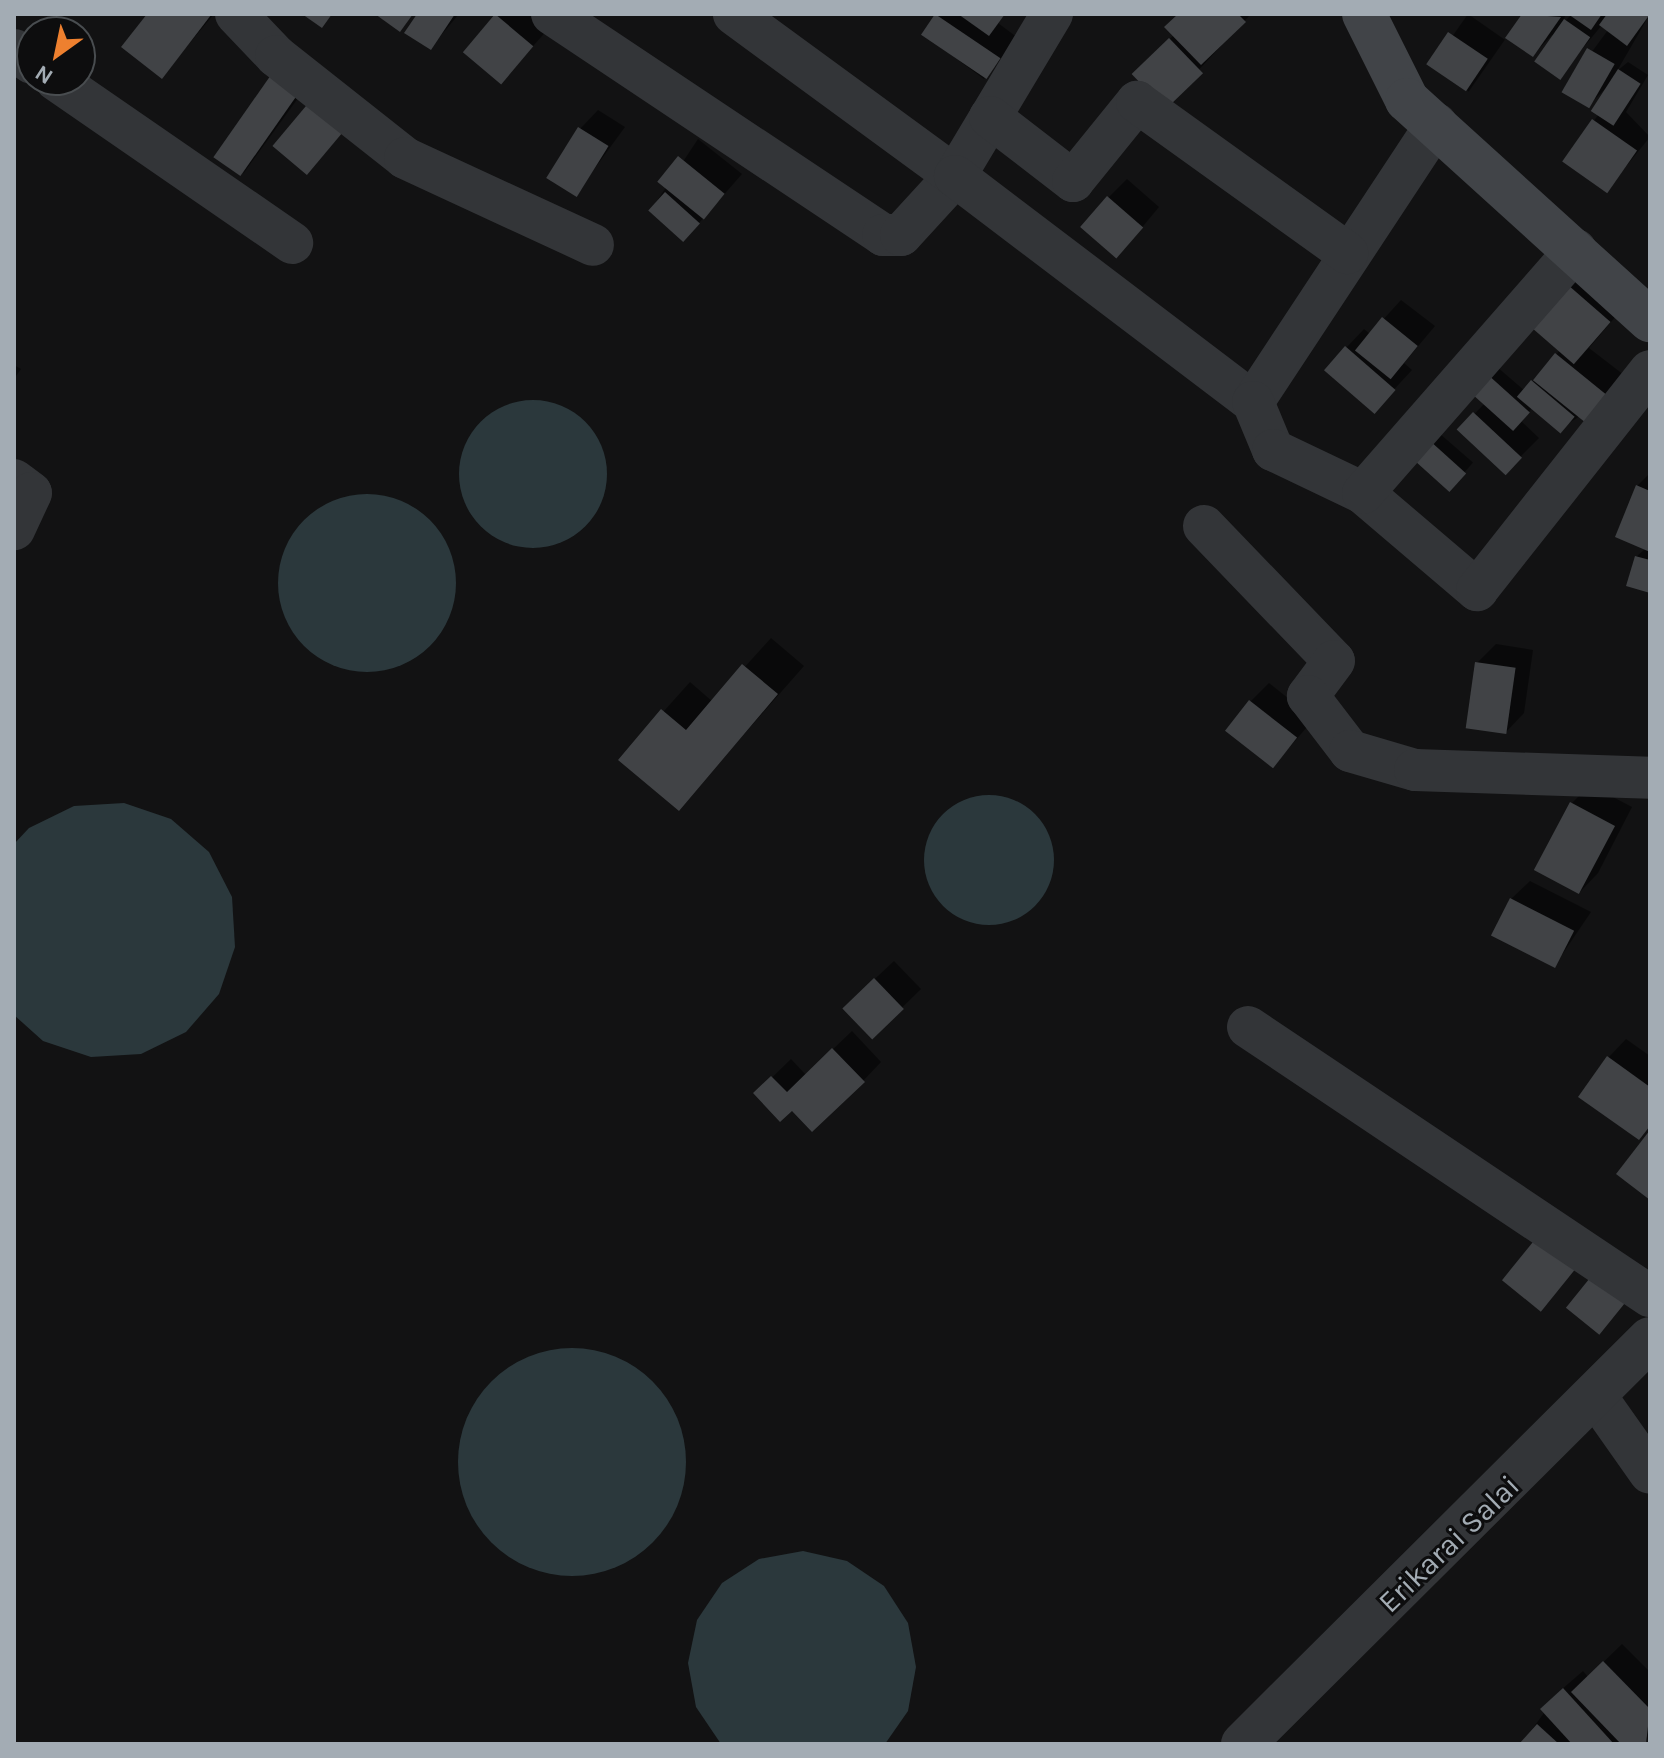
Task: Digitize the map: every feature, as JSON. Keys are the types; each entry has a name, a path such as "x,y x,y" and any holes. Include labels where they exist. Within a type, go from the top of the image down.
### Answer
{"main road":[{"path":"1364,14 1407,100 1650,320"}],"street":[{"path":"236,14 276,56 405,158 593,245"},
{"path":"552,14 883,235 901,235 955,176 1041,19"},
{"path":"734,14 955,176 1253,402 1273,450 1363,493 1477,590 1650,371"},
{"path":"74,96 292,243"},
{"path":"990,117 1073,181 1137,102 1347,253"},
{"path":"1253,402 1347,253 1436,124"},
{"path":"1363,493 1576,250"},
{"path":"14,480 31,493 14,529"},
{"path":"1204,526 1334,661 1308,696 1350,751 1415,770 1650,778"},
{"path":"1248,1027 1650,1296"},
{"name":"Erikarai Salai","path":"1243,1744 1650,1339"},
{"path":"1595,1395 1650,1473"}],"shaded area":[{"path":"533,400 561,406 585,422 601,446 607,474 601,502 585,526 561,542 533,548 505,542 481,526 465,502 459,474 465,446 481,422 505,406"},
{"path":"367,494 401,501 430,520 449,549 456,583 449,617 430,646 401,665 367,672 333,665 304,646 285,617 278,583 285,549 304,520 333,501"},
{"path":"989,795 1014,800 1035,814 1049,835 1054,860 1049,885 1035,906 1014,920 989,925 964,920 943,906 929,885 924,860 929,835 943,814 964,800"},
{"path":"124,803 171,819 209,852 232,897 235,947 219,994 186,1032 141,1054 91,1057 43,1041 14,1015 14,844 29,828 74,806"},
{"path":"572,1348 616,1356 653,1381 678,1418 686,1462 678,1506 653,1543 616,1568 572,1576 528,1568 491,1543 466,1506 458,1462 466,1418 491,1381 528,1356"},
{"path":"803,1551 847,1561 884,1586 908,1623 916,1667 908,1711 885,1744 721,1744 696,1707 688,1663 697,1620 722,1583 759,1559"}],"building":[{"path":"147,14 211,15 162,79 121,47"},
{"path":"302,14 332,14 322,28"},
{"path":"375,14 413,14 400,32"},
{"path":"417,14 455,14 431,50 404,33"},
{"path":"495,14 533,46 501,84 463,52"},
{"path":"935,14 1000,58 987,79 921,35"},
{"path":"958,14 1005,14 989,36"},
{"path":"1178,14 1238,14 1246,22 1201,65 1164,27"},
{"path":"1522,14 1561,17 1533,57 1505,38"},
{"path":"1568,14 1602,14 1591,30"},
{"path":"1607,14 1650,14 1627,46 1599,25"},
{"path":"1564,19 1590,37 1560,80 1534,62"},
{"path":"1448,32 1488,59 1466,91 1426,64"},
{"path":"1169,38 1203,73 1166,109 1132,74"},
{"path":"1587,48 1615,64 1589,108 1562,92"},
{"path":"1618,69 1641,84 1613,126 1591,111"},
{"path":"273,72 300,91 240,176 213,157"},
{"path":"311,100 345,129 307,175 272,146"},
{"path":"1592,119 1637,151 1607,193 1562,162"},
{"path":"578,127 609,146 577,197 546,178"},
{"path":"678,156 725,194 704,219 657,182"},
{"path":"665,192 700,223 683,242 648,211"},
{"path":"1107,196 1143,227 1116,258 1080,227"},
{"path":"1560,278 1611,322 1574,364 1523,320"},
{"path":"1382,317 1418,346 1391,379 1355,350"},
{"path":"1345,346 1396,390 1375,414 1324,370"},
{"path":"1555,353 1607,395 1585,422 1533,380"},
{"path":"1486,373 1530,412 1513,431 1469,392"},
{"path":"1531,380 1575,417 1561,433 1517,397"},
{"path":"1473,412 1522,458 1506,475 1457,430"},
{"path":"1429,440 1466,473 1449,492 1412,459"},
{"path":"1636,485 1650,491 1650,552 1615,537"},
{"path":"1635,556 1650,560 1650,593 1626,586"},
{"path":"1475,662 1516,668 1506,734 1466,728"},
{"path":"742,664 778,694 679,811 618,760 661,709 686,730"},
{"path":"1249,700 1297,738 1273,768 1225,731"},
{"path":"1570,802 1615,826 1579,894 1534,870"},
{"path":"1510,898 1574,931 1555,968 1491,935"},
{"path":"874,978 904,1009 872,1039 842,1009"},
{"path":"832,1048 865,1082 812,1132 792,1111 780,1122 753,1093 771,1076 787,1092"},
{"path":"1607,1056 1650,1087 1650,1126 1639,1140 1578,1097"},
{"path":"1650,1130 1650,1200 1616,1174"},
{"path":"1541,1232 1580,1263 1541,1312 1502,1280"},
{"path":"1598,1268 1631,1295 1599,1335 1566,1308"},
{"path":"1603,1661 1650,1709 1646,1744 1621,1744 1571,1692"},
{"path":"1563,1688 1614,1744 1572,1744 1540,1709"},
{"path":"1537,1724 1559,1744 1519,1744"}]}
